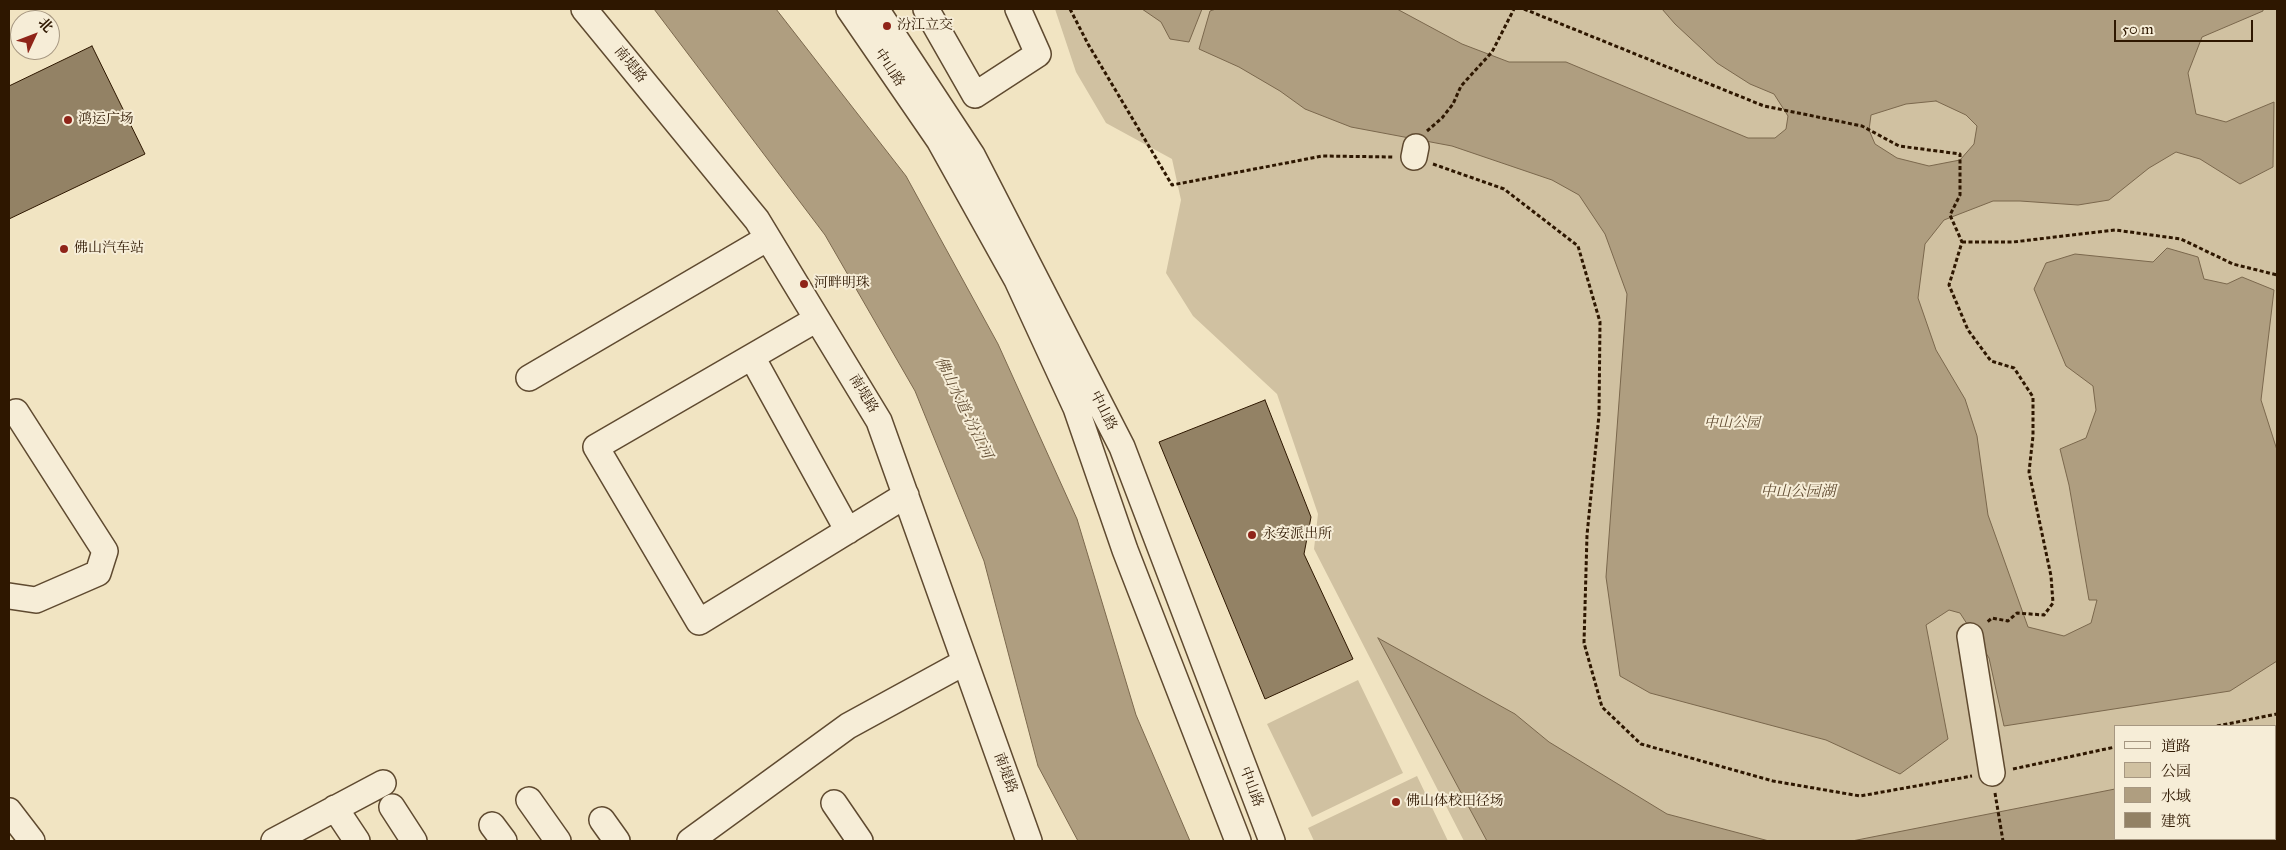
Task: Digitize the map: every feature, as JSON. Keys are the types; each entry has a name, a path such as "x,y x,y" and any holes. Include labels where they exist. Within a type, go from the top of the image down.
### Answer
{"street":[{"name":"南堤路","path":"584,9 757,220 879,421 1029,841"},
{"name":"中山路","path":"849,9 939,140 1017,280 1076,408 1125,550 1238,841"},
{"name":"中山路","path":"876,9 972,155 1122,446 1272,841"},
{"path":"926,9 974,95 1038,54 1018,9"},
{"path":"529,378 768,238"},
{"path":"817,319 596,447 699,622 906,495"},
{"path":"752,357 848,530"},
{"path":"9,596 36,600 98,572 105,551 16,412"},
{"path":"1970,636 1992,773"},
{"path":"690,841 848,726 965,662"},
{"path":"274,841 308,833 335,808 383,783"},
{"path":"529,800 558,841"},
{"path":"834,802 860,841"},
{"path":"392,807 414,841"},
{"path":"335,808 357,841"},
{"path":"9,811 32,841"},
{"path":"602,820 617,841"}],"path":[{"path":"1070,9 1088,44 1172,186 1322,156 1415,152 1504,190 1578,246 1600,322 1598,415 1587,535 1584,643 1602,707 1641,744 1773,781 1860,796 1992,773 2114,747"},
{"path":"1415,152 1429,129 1442,118 1453,104 1461,86 1492,52 1514,9"},
{"path":"1524,9 1764,106 1862,126 1899,146 1960,154 1960,195 1950,215 1962,242 1949,285 1968,330 1991,361 2014,368 2033,397 2033,436 2029,472 2051,576 2053,603 2044,615 2017,613 2008,621 1992,618 1970,636"},
{"path":"1962,242 2013,242 2114,230 2181,239 2233,264 2277,275"},
{"path":"2222,725 2277,714"},
{"path":"1998,810 2003,841"}],"green space":[{"name":"中山公园","path":"1055,9 2277,9 2277,841 1464,841 1314,549 1318,514 1277,394 1193,316 1166,273 1181,200 1172,159 1106,123 1076,72"},
{"path":"1358,680 1403,773 1312,817 1267,724"},
{"name":"佛山体校田径场","path":"1417,776 1448,841 1314,841 1308,828"}],"water":[{"name":"佛山水道-汾江河","path":"654,9 776,9 906,176 998,344 1077,519 1136,715 1190,841 1078,841 1038,766 984,561 915,391 825,235"},
{"path":"1142,9 1202,9 1189,42 1170,39 1161,22"},
{"name":"中山公园湖","path":"1216,9 1397,9 1462,44 1509,62 1566,62 1748,138 1775,138 1786,129 1788,116 1774,94 1750,84 1717,63 1675,24 1662,9 2263,9 2263,11 2202,37 2188,73 2196,114 2226,122 2274,102 2273,167 2240,184 2200,159 2176,152 2149,168 2109,200 2078,205 1993,201 1944,220 1925,244 1918,298 1936,350 1965,399 1977,436 1988,515 2028,627 2064,636 2091,623 2097,600 2089,600 2069,485 2060,449 2086,438 2096,410 2093,386 2066,366 2034,289 2046,263 2075,254 2153,262 2167,248 2198,257 2204,279 2227,284 2242,277 2274,290 2261,400 2277,450 2277,661 2230,691 2004,726 1989,658 1960,613 1949,610 1926,625 1948,739 1900,774 1826,740 1650,693 1620,676 1606,577 1627,294 1605,234 1579,195 1552,180 1452,146 1351,127 1305,109 1280,91 1239,67 1199,49 1210,11","holes":["1936,101 1966,115 1977,126 1974,144 1960,160 1929,166 1897,158 1875,144 1869,130 1871,115 1906,104"]},
{"path":"1378,638 1515,714 1549,742 1667,814 1769,841 1487,841"},
{"path":"2114,789 2114,840 2276,840 2276,810 2277,812 2276,841 1852,841"}],"building":[{"name":"鸿运广场","path":"92,46 145,154 9,219 9,86"},
{"name":"永安派出所","path":"1265,400 1311,517 1304,554 1353,659 1265,699 1159,442"}],"place":[{"name":"汾江立交","path":"887,26"},
{"name":"鸿运广场","path":"68,120"},
{"name":"佛山汽车站","path":"64,249"},
{"name":"河畔明珠","path":"804,284"},
{"name":"永安派出所","path":"1252,535"},
{"name":"佛山体校田径场","path":"1396,802"}]}
